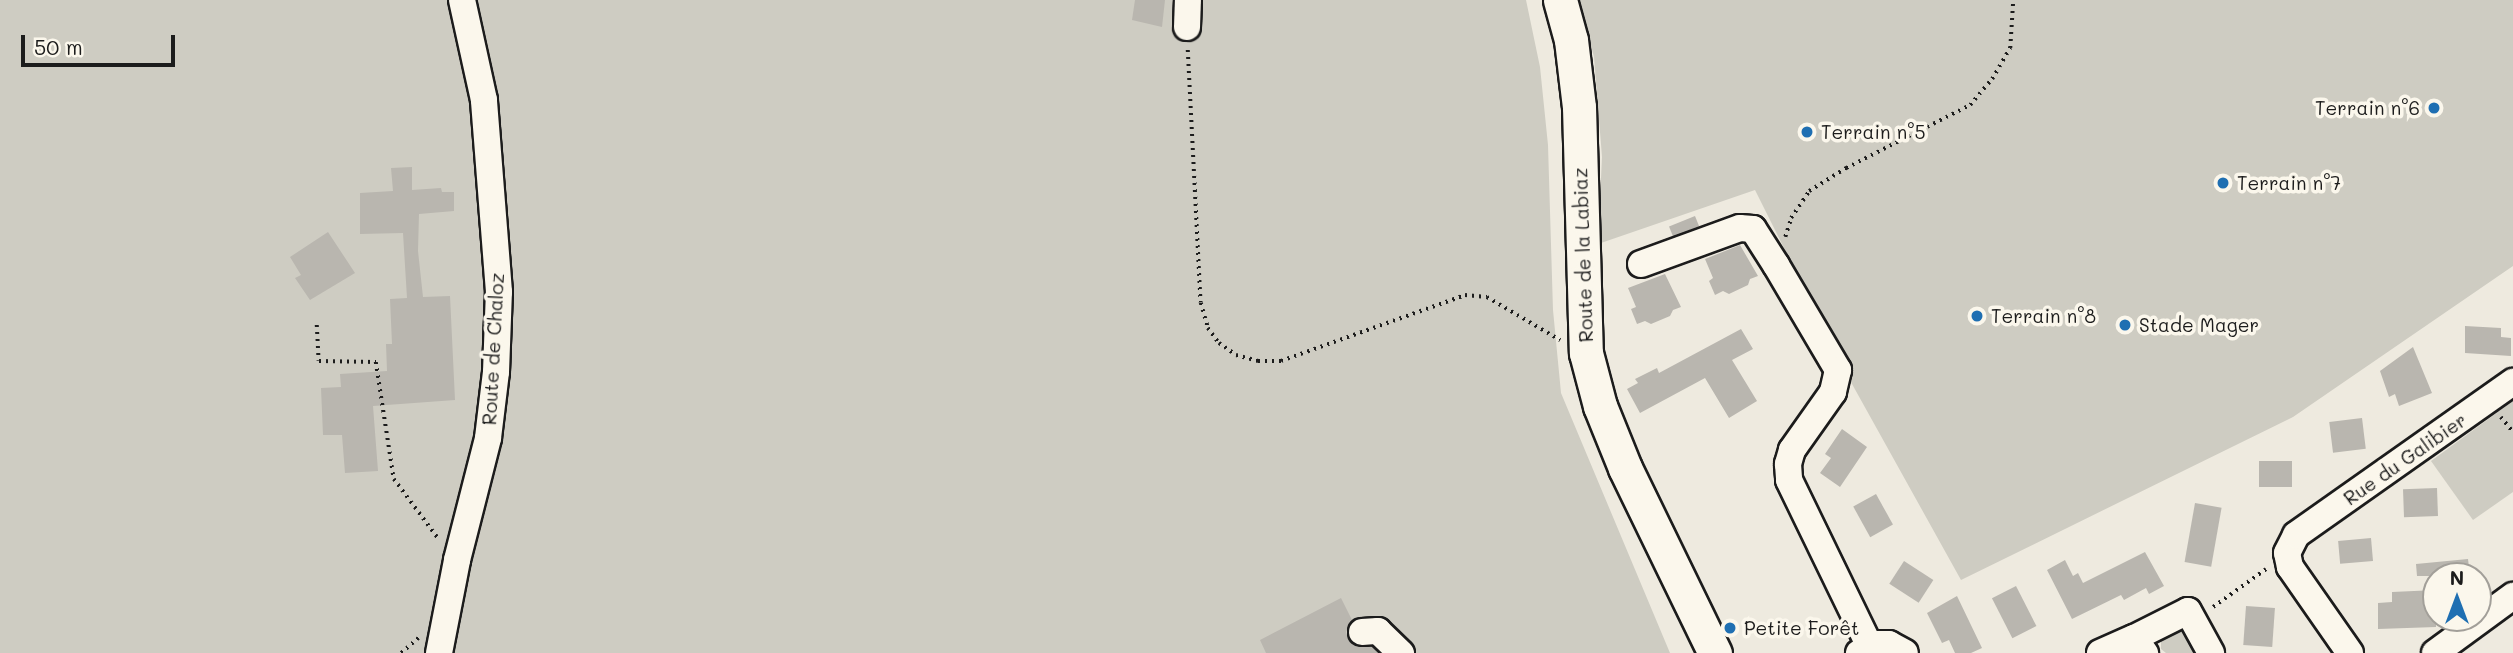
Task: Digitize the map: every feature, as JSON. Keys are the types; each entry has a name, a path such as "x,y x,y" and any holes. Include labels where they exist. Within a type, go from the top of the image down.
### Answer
{"main road":[{"name":"Route de la Labiaz","path":"1560,0 1571,40 1579,107 1586,353 1600,406 1625,468 1714,653"}],"street":[{"name":"Route de Chaloz","path":"439,653 457,560 488,438 496,372 499,292 484,100 462,0"},
{"path":"1187,27 1188,0"},
{"path":"1641,264 1740,228 1753,229 1838,370 1833,392 1792,450 1787,464 1789,480 1864,650 1889,644 1905,653"},
{"name":"Rue du Galibier","path":"2292,544 2513,382"},
{"path":"2292,544 2290,567 2350,653"},
{"path":"2435,653 2513,596"},
{"path":"2101,653 2140,645 2188,611 2211,653"},
{"path":"1362,632 1378,631 1401,653"}],"path":[{"path":"1776,265 1791,218 1809,191 1846,168 1970,105 1992,79 2010,48 2013,0"},
{"path":"1187,27 1201,303 1208,328 1219,343 1236,355 1258,361 1281,361 1465,295 1487,297 1586,353"},
{"path":"317,325 319,361 376,362 394,479 430,531 457,560"},
{"path":"2194,621 2292,544"}],"shaded area":[{"path":"0,0 1526,0 1540,67 1548,145 1553,310 1561,393 1670,653 0,653"},
{"name":"Stade Mager","path":"1579,0 2513,0 2513,266 2293,417 1961,580 1852,384 1755,190 1598,244 1602,157 1594,57"},
{"path":"2513,401 2513,492 2473,520 2431,461"},
{"path":"2184,629 2197,653 2166,653 2161,649 2161,639 2171,631"}],"building":[{"path":"1135,0 1165,0 1162,27 1132,20"},
{"path":"412,167 412,190 441,188 442,192 454,192 454,211 419,214 418,251 423,297 450,296 455,400 373,406 378,471 345,473 342,435 323,435 321,388 341,387 340,374 387,371 386,344 392,344 390,299 407,298 403,233 360,234 360,193 393,191 391,168"},
{"path":"1695,216 1699,226 1673,237 1669,226"},
{"path":"328,232 355,273 310,300 295,278 301,275 290,257"},
{"path":"1740,245 1758,276 1750,279 1748,285 1729,294 1723,291 1715,295 1709,281 1713,278 1705,259"},
{"path":"1665,274 1681,307 1673,310 1670,316 1651,324 1645,321 1637,324 1631,309 1636,307 1628,288"},
{"path":"2465,326 2501,328 2501,337 2511,338 2511,356 2465,353"},
{"path":"1741,329 1753,349 1732,360 1757,401 1729,418 1705,378 1640,413 1627,389 1638,383 1635,379 1657,368 1659,373"},
{"path":"2413,347 2432,393 2399,406 2395,394 2389,397 2380,371"},
{"path":"2362,418 2366,449 2333,453 2329,422"},
{"path":"1842,429 1867,447 1840,487 1820,473 1831,458 1825,454"},
{"path":"2259,461 2292,461 2292,487 2259,487"},
{"path":"2437,488 2438,516 2404,517 2403,489"},
{"path":"1876,494 1893,525 1870,537 1853,507"},
{"path":"2195,503 2222,508 2211,567 2185,562"},
{"path":"2371,538 2373,561 2340,564 2338,541"},
{"path":"2145,552 2164,586 2149,594 2146,588 2124,600 2121,595 2072,619 2047,570 2065,560 2073,576 2078,573 2083,583"},
{"path":"2468,559 2468,562 2437,562"},
{"path":"1904,561 1933,580 1919,603 1889,584"},
{"path":"2422,563 2422,576 2417,576 2416,564"},
{"path":"2016,586 2036,626 2012,638 1992,598"},
{"path":"2422,591 2422,627 2378,629 2378,603 2392,602 2392,592"},
{"path":"1957,596 1982,648 1971,653 1955,653 1949,640 1942,643 1927,613"},
{"path":"1341,598 1352,620 1346,632 1349,641 1356,646 1372,647 1378,653 1266,653 1260,640"},
{"path":"2246,606 2275,608 2272,647 2243,645"}],"place":[{"name":"Terrain n°6","path":"2434,108"},
{"name":"Terrain n°5","path":"1807,132"},
{"name":"Terrain n°7","path":"2223,183"},
{"name":"Terrain n°8","path":"1977,316"},
{"name":"Stade Mager","path":"2125,325"},
{"name":"Petite Forêt","path":"1730,628"}]}
